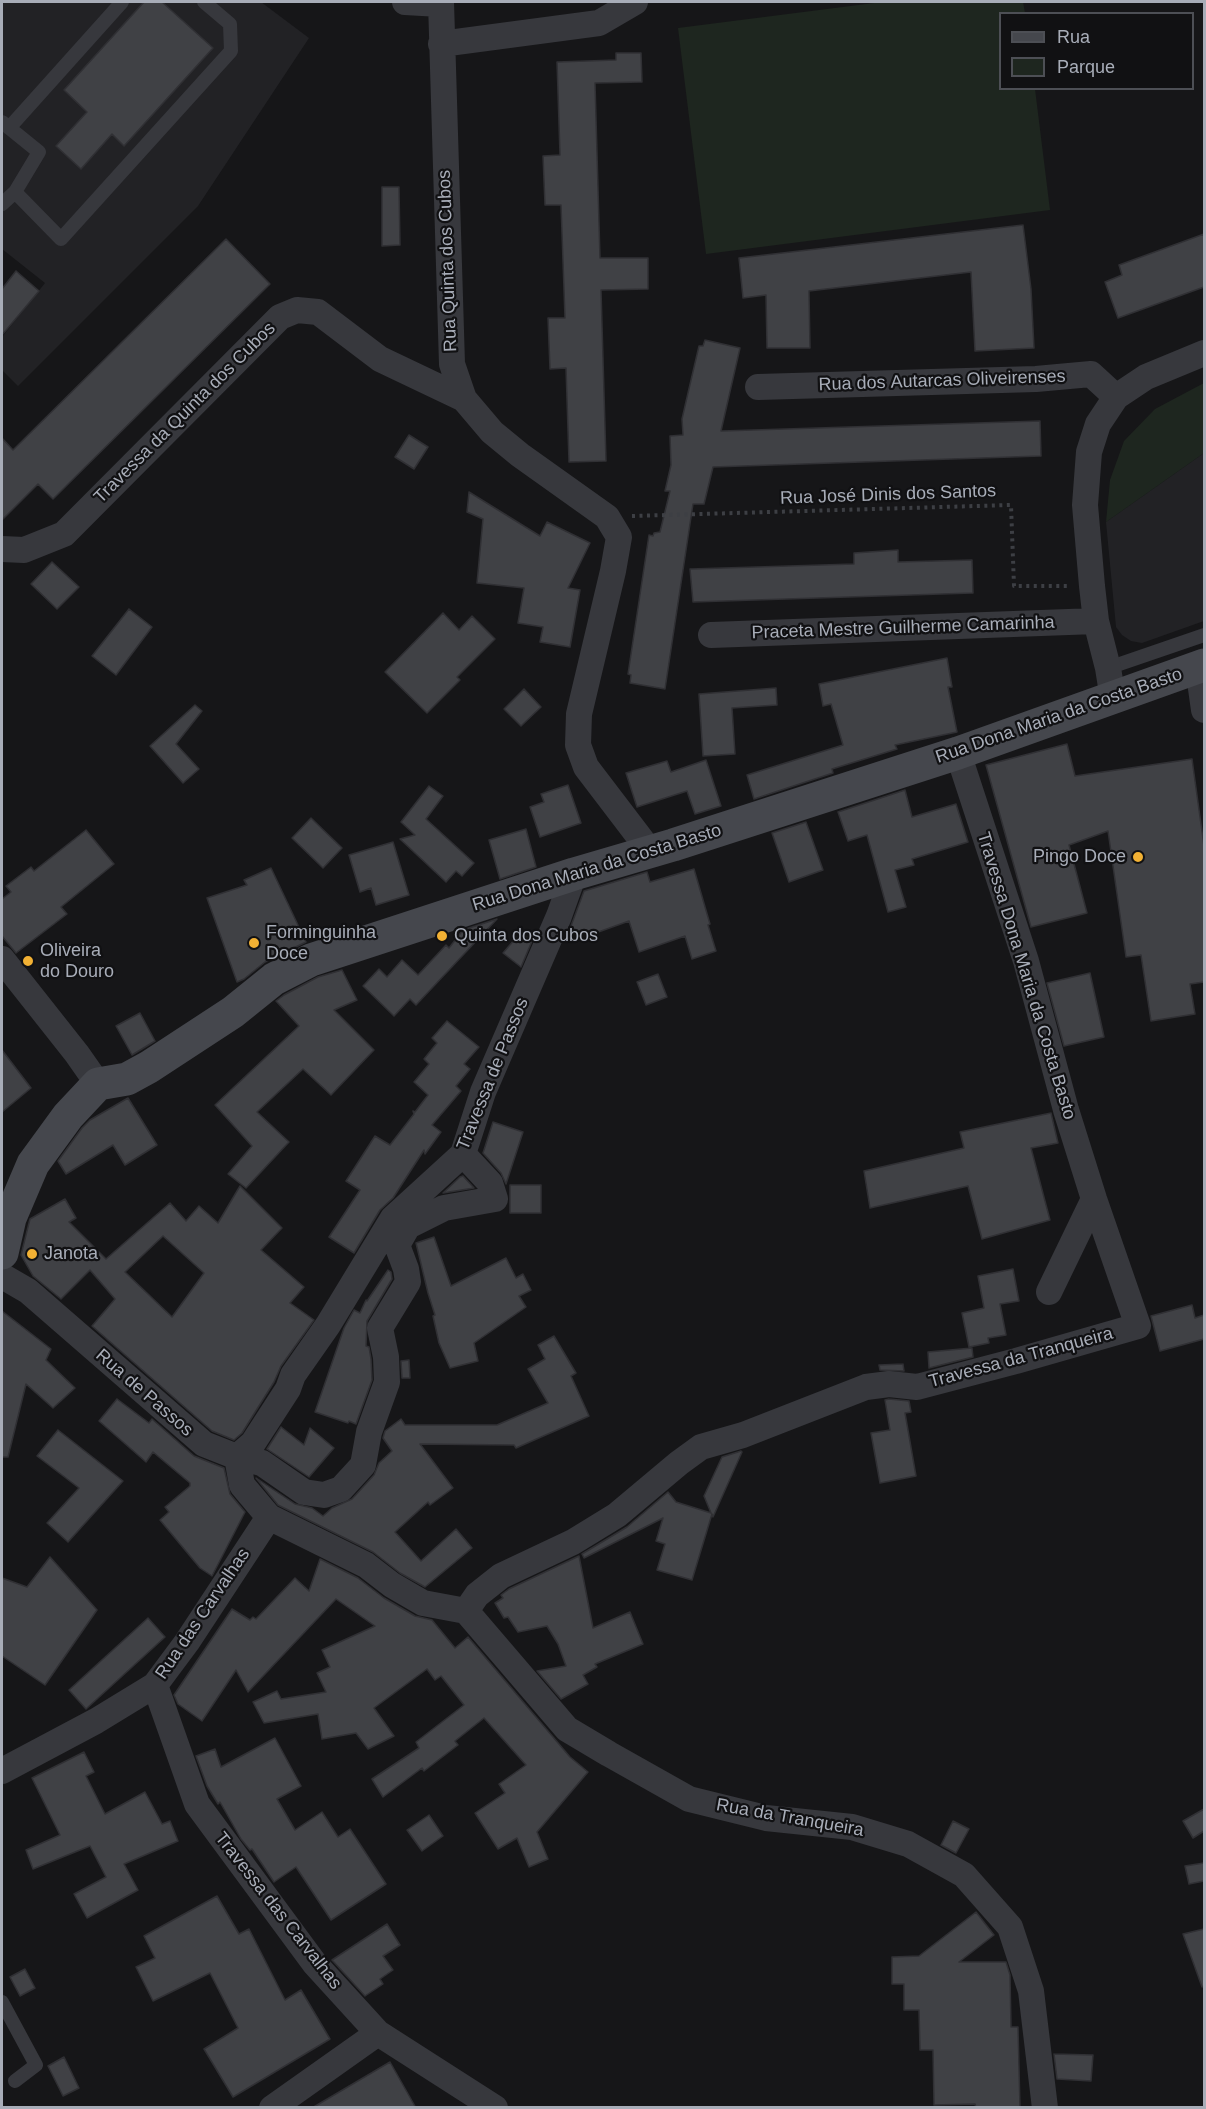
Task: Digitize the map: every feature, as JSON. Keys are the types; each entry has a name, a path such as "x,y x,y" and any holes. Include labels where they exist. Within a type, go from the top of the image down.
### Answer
{"street":[{"path":"405,2 440,3"},
{"path":"441,44 599,23 634,2"},
{"name":"Rua Quinta dos Cubos","path":"440,3 452,364 464,399 499,438 608,517"},
{"name":"Travessa da Quinta dos Cubos","path":"2,549 24,550 64,534 280,317 297,310 318,312 380,359 464,399"},
{"path":"1110,683 1096,621 1092,586 1085,505 1089,452 1098,424 1116,397 1146,377 1204,353"},
{"name":"Rua dos Autarcas Oliveirenses","path":"758,387 1036,379 1091,374 1116,397"},
{"path":"608,517 619,537 614,571 579,714 578,745 586,767 651,851"},
{"name":"Praceta Mestre Guilherme Camarinha","path":"711,635 1096,621"},
{"path":"1201,666 1204,710"},
{"name":"Rua Dona Maria da Costa Basto","path":"98,1084 127,1079 149,1067 233,1012 274,979 310,960 573,874 958,753 1110,683 1201,666"},
{"name":"Travessa Dona Maria da Costa Basto","path":"958,753 1026,961 1066,1110 1094,1200 1138,1326"},
{"name":"Travessa de Passos","path":"237,1457 253,1443 283,1398 293,1375 328,1325 393,1218 463,1154 483,1092 559,916 573,874"},
{"path":"2,959 98,1084 68,1116 33,1164 10,1218 2,1253"},
{"name":"Rua de Passos","path":"2,1276 28,1292 204,1444 237,1457 262,1463 304,1492 324,1495 341,1488 363,1465 369,1432 387,1382 380,1328 408,1282 397,1245 408,1226 444,1208 495,1199 490,1183 463,1154"},
{"path":"1049,1292 1094,1200"},
{"name":"Travessa da Tranqueira","path":"466,1611 477,1595 501,1576 573,1542 617,1515 701,1447 743,1435 867,1387 889,1384 917,1387 1138,1326"},
{"path":"237,1457 242,1485 269,1517 366,1564 392,1585 423,1603 466,1611"},
{"name":"Rua das Carvalhas","path":"2,1771 96,1721 155,1685 188,1642 269,1517"},
{"name":"Rua da Tranqueira","path":"466,1611 567,1729 689,1799 766,1818 852,1827 909,1844 964,1875 1010,1927 1031,1991 1045,2108"},
{"name":"Travessa das Carvalhas","path":"155,1685 197,1804 315,1964 378,2033 495,2108"},
{"path":"272,2108 378,2033"}],"lane":[{"path":"2,204 15,192 39,152 5,125 122,2"},
{"path":"15,192 61,239 231,51 230,24 204,2"},
{"path":"1110,683 1204,634"},
{"path":"2,2002 36,2065 15,2081"}],"path":[{"name":"Rua José Dinis dos Santos","path":"608,517 1011,505 1014,586 1092,586"}],"shaded area":[{"path":"2,2 261,2 309,38 198,206 18,386 2,370 2,337 45,283 2,249"},
{"path":"1204,453 1204,621 1142,643 1131,641 1116,627 1106,522"}],"green space":[{"path":"882,2 1023,2 1025,12 999,12 999,90 1035,90 1050,210 706,254 678,28"},
{"path":"1204,383 1204,453 1106,522 1110,480 1124,441 1155,409"}],"building":[{"path":"144,2 162,2 213,48 124,146 112,134 81,169 56,146 87,112 64,90"},
{"path":"616,53 641,53 642,82 595,83 600,258 648,258 648,289 601,290 606,461 569,462 566,368 550,369 548,318 565,318 561,205 545,205 543,156 560,155 557,62 616,60"},
{"path":"382,187 399,187 400,245 382,246"},
{"path":"1023,225 1031,289 1034,348 975,351 971,272 809,291 810,348 767,348 766,295 743,298 739,258"},
{"path":"1204,234 1204,287 1118,318 1105,282 1122,275 1119,265"},
{"path":"226,239 270,284 53,499 38,484 2,520 2,438 13,450"},
{"path":"16,271 39,291 2,335 2,289"},
{"path":"705,340 740,348 721,431 1040,421 1041,456 713,467 704,504 693,504 665,689 630,683 631,675 628,674 649,535 653,536 654,533 660,532 670,491 665,491 671,465 670,436 683,435 682,419 688,393 699,346 703,346"},
{"path":"409,435 428,447 414,469 395,457"},
{"path":"469,492 540,536 547,522 590,543 568,588 580,590 570,647 540,642 543,627 518,623 524,588 477,583 483,519 467,512"},
{"path":"898,550 898,562 972,560 973,593 693,602 690,569 854,564 854,553"},
{"path":"52,562 79,587 57,609 31,584"},
{"path":"129,609 152,627 116,675 92,656"},
{"path":"443,613 459,630 472,616 495,639 457,677 460,680 427,713 385,672"},
{"path":"947,658 952,687 948,687 957,732 895,745 897,749 832,769 833,773 754,799 747,775 843,745 831,704 823,706 819,684"},
{"path":"776,688 777,705 732,708 735,754 703,756 699,694"},
{"path":"524,689 541,707 521,726 504,709"},
{"path":"195,705 202,711 176,744 199,769 183,783 150,746"},
{"path":"1067,744 1075,776 1192,759 1204,846 1204,982 1190,984 1195,1014 1151,1021 1141,955 1126,957 1108,831 1069,845 1087,913 1031,927 986,765"},
{"path":"706,760 721,806 695,814 687,791 637,807 626,773 667,761 671,772"},
{"path":"568,785 581,823 540,837 530,807 544,802 541,794"},
{"path":"429,786 443,796 426,819 474,863 462,876 456,871 446,882 400,839 415,835 401,822"},
{"path":"905,790 912,817 956,804 968,842 912,859 914,865 895,870 906,907 888,912 867,835 848,841 838,812"},
{"path":"311,818 342,848 323,868 292,838"},
{"path":"806,822 823,870 789,882 772,833"},
{"path":"526,829 536,867 500,879 489,840"},
{"path":"86,830 114,864 61,907 67,914 16,953 2,936 2,899 11,892 6,886 31,867 34,871"},
{"path":"393,842 409,895 376,905 371,888 360,892 349,855"},
{"path":"271,868 306,942 265,962 237,982 207,898 247,885 244,880"},
{"path":"694,869 716,951 692,959 685,936 639,952 629,921 590,935 589,931 574,934 571,926 584,891 647,872 650,882"},
{"path":"497,919 416,1005 410,999 394,1016 363,986 379,969 387,977 402,960 418,975 446,945 449,948 463,930"},
{"path":"521,932 532,941 521,967 503,953"},
{"path":"342,970 357,1000 334,1010 374,1050 331,1095 303,1069 257,1112 289,1142 246,1188 228,1174 252,1146 215,1105 299,1026 276,1001 318,977"},
{"path":"1090,973 1104,1037 1064,1046 1047,983"},
{"path":"658,974 667,997 646,1005 637,982"},
{"path":"140,1013 155,1041 132,1055 116,1026"},
{"path":"447,1021 479,1047 464,1064 470,1069 456,1086 461,1091 432,1125 441,1132 425,1154 424,1150 393,1198 380,1210 354,1253 329,1237 360,1190 346,1181 375,1136 390,1145 414,1114 413,1111 415,1112 428,1095 414,1082 429,1064 424,1059 437,1043 432,1038"},
{"path":"2,1050 31,1088 2,1112"},
{"path":"128,1098 157,1145 125,1165 113,1145 66,1174 58,1161 82,1128 90,1120"},
{"path":"1051,1113 1058,1143 1031,1148 1050,1220 982,1239 968,1186 870,1208 864,1171 964,1148 960,1132"},
{"path":"493,1122 523,1132 506,1184 501,1173 483,1153"},
{"path":"463,1176 474,1188 443,1193 460,1177"},
{"path":"510,1185 541,1185 541,1213 510,1213"},
{"path":"240,1186 282,1228 261,1250 304,1287 290,1303 314,1320 281,1366 274,1382 242,1433 234,1440 212,1431 92,1326 115,1299 90,1270 61,1299 33,1276 21,1255 30,1219 65,1199 76,1218 69,1222 106,1259 170,1203 186,1221 199,1206 218,1223","holes":["163,1236 204,1273 172,1317 125,1272"]},
{"path":"434,1237 451,1286 506,1258 516,1278 523,1274 531,1290 519,1296 526,1307 474,1343 478,1361 450,1368 439,1343 433,1316 435,1315 416,1243"},
{"path":"1013,1269 1019,1301 1000,1304 1006,1335 988,1338 989,1343 969,1347 962,1313 984,1308 978,1276"},
{"path":"388,1270 391,1272 392,1279 367,1321 366,1346 369,1347 372,1380 356,1424 315,1412 344,1328 354,1310 360,1313 366,1300"},
{"path":"1192,1305 1195,1318 1204,1315 1204,1339 1160,1351 1151,1316"},
{"path":"2,1311 51,1349 46,1360 75,1388 53,1408 26,1384 8,1457 2,1457"},
{"path":"554,1336 576,1373 571,1376 589,1416 516,1448 514,1445 420,1444 453,1488 430,1505 428,1502 395,1532 421,1561 456,1529 472,1548 425,1587 400,1573 373,1552 278,1505 256,1478 295,1504 312,1508 323,1516 332,1508 352,1499 374,1475 379,1463 392,1451 383,1438 385,1431 401,1419 405,1425 497,1425 548,1403 528,1369 545,1359 538,1345"},
{"path":"972,1348 973,1357 929,1368 928,1352"},
{"path":"409,1360 410,1378 402,1378 401,1361"},
{"path":"903,1364 904,1371 880,1370 879,1365"},
{"path":"117,1399 149,1423 152,1419 194,1456 224,1468 230,1494 245,1512 212,1576 200,1568 160,1520 169,1512 165,1507 190,1486 190,1483 153,1452 146,1462 99,1421"},
{"path":"885,1400 909,1401 911,1412 905,1413 916,1476 880,1483 871,1433 890,1430"},
{"path":"281,1427 304,1445 310,1428 334,1448 309,1477 267,1449"},
{"path":"58,1430 123,1481 68,1542 47,1523 79,1488 37,1456"},
{"path":"741,1451 713,1517 712,1514 692,1580 657,1570 665,1544 656,1541 663,1518 584,1558 582,1554 627,1527 668,1492 676,1502 711,1513 704,1496 722,1457"},
{"path":"579,1556 593,1628 630,1612 643,1644 595,1664 597,1667 583,1675 588,1684 561,1699 537,1671 566,1666 558,1644 547,1626 518,1632 508,1617 504,1618 495,1603 503,1598 501,1595 509,1589"},
{"path":"50,1557 97,1610 45,1685 2,1656 2,1578 27,1587"},
{"path":"320,1559 358,1578 384,1598 415,1616 432,1620 455,1648 468,1637 570,1757 588,1772 537,1832 548,1859 529,1867 517,1838 498,1849 475,1813 505,1793 499,1784 526,1765 484,1718 455,1741 458,1745 424,1771 422,1768 383,1797 372,1779 419,1748 416,1742 464,1705 441,1676 435,1680 427,1669 374,1708 394,1736 368,1749 356,1733 322,1739 318,1714 264,1723 253,1702 277,1691 281,1699 326,1692 317,1673 330,1667 322,1650 375,1626 336,1599 248,1692 236,1670 202,1721 178,1704 174,1695 232,1609 250,1620 253,1617 256,1619 295,1578 309,1591"},
{"path":"148,1618 165,1637 86,1709 69,1690"},
{"path":"275,1738 301,1786 277,1799 295,1830 322,1812 338,1837 350,1829 386,1884 331,1920 296,1867 274,1882 252,1849 250,1850 241,1839 220,1802 218,1804 207,1786 196,1756 215,1749 221,1767"},
{"path":"84,1752 94,1772 86,1776 105,1814 145,1792 162,1824 170,1821 178,1841 124,1864 138,1890 87,1918 74,1894 106,1877 90,1846 33,1869 26,1850 60,1835 32,1778"},
{"path":"1204,1809 1204,1831 1193,1838 1183,1821"},
{"path":"429,1815 443,1836 422,1851 407,1830"},
{"path":"953,1821 969,1829 956,1853 941,1845"},
{"path":"1204,1863 1204,1881 1189,1884 1185,1866"},
{"path":"217,1896 239,1934 249,1929 285,2000 301,1990 330,2039 233,2097 204,2049 238,2028 210,1973 153,2001 136,1967 155,1958 144,1936"},
{"path":"976,1912 994,1935 959,1962 1006,1962 1010,1975 1011,2027 1018,2027 1020,2108 976,2108 975,2104 934,2105 933,2050 920,2050 919,2010 904,2010 904,1984 892,1984 892,1957 919,1956"},
{"path":"387,1924 400,1945 383,1956 393,1970 380,1979 383,1984 365,1996 332,1960"},
{"path":"1204,1929 1204,1986 1202,1987 1183,1934"},
{"path":"25,1969 35,1988 20,1996 10,1977"},
{"path":"1054,2054 1093,2055 1091,2081 1057,2079"},
{"path":"64,2057 79,2088 63,2096 48,2066"},
{"path":"390,2062 416,2108 312,2108"}],"place":[{"name":"Pingo Doce","path":"1138,857"},
{"name":"Quinta dos Cubos","path":"442,936"},
{"name":"Forminguinha Doce","path":"254,943"},
{"name":"Oliveira do Douro","path":"28,961"},
{"name":"Janota","path":"32,1254"}]}
